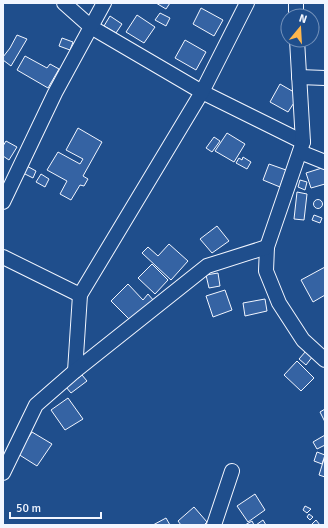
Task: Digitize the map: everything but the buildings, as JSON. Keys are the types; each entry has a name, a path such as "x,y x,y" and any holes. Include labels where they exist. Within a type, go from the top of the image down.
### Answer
{"street":[{"path":"64,3 91,27 325,162"},
{"path":"3,202 55,93 104,3"},
{"path":"75,371 80,295 202,92 247,3"},
{"path":"297,48 301,147 267,247 266,271 279,303 303,340 325,360"},
{"path":"299,77 325,78"},
{"path":"3,473 36,406 75,371 207,266 267,247"},
{"path":"3,257 80,295"},
{"path":"214,525 232,471"}]}
